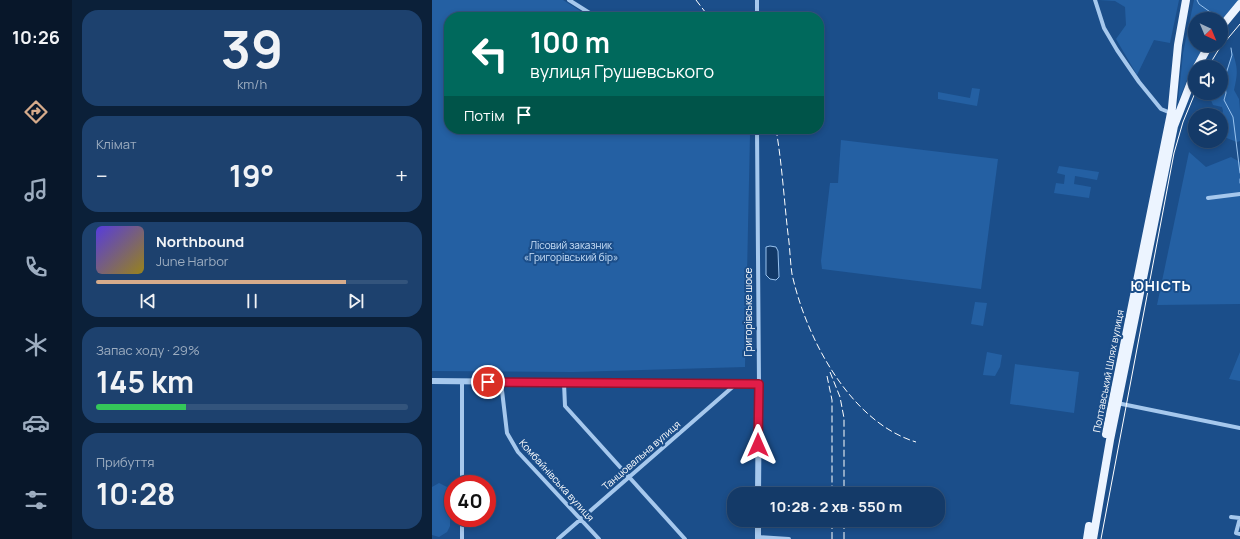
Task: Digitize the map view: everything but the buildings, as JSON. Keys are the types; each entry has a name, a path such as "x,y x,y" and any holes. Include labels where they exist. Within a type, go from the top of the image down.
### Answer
{"main road":[{"name":"Полтавський Шлях вулиця","path":"1087,539 1170,143 1171,113 1178,45 1186,0"},
{"path":"1228,19 1240,4"},
{"path":"1170,143 1176,121 1188,90"},
{"name":"Полтавський Шлях вулиця","path":"1093,539 1115,403 1171,113"}],"street":[{"path":"569,0 588,12"},
{"path":"757,0 757,12"},
{"path":"1095,0 1104,28 1117,50 1139,82 1161,109 1171,113"},
{"name":"Григорівське шосе","path":"756,134 759,384 758,487"},
{"path":"1208,198 1240,194"},
{"path":"432,381 759,384"},
{"path":"462,382 462,475"},
{"name":"Комбайнівська вулиця","path":"501,382 507,433 518,452 599,539"},
{"path":"564,383 565,406 685,539"},
{"name":"Танцювальна вулиця","path":"558,539 736,384"},
{"path":"1115,403 1240,428"},
{"path":"1231,517 1240,518 1236,533 1240,534"},
{"path":"462,527 462,539"},
{"path":"758,527 758,538 789,539"}],"green space":[{"name":"Лісовий заказник «Григорівський бір»","path":"432,0 563,0 582,12 444,12 444,134 750,134 745,367 573,372 432,371"},
{"path":"1099,0 1179,0 1170,43 1154,40 1137,75 1116,39 1126,25 1125,7 1115,1"},
{"path":"1194,0 1239,0 1228,13 1192,12"},
{"path":"1188,29 1188,52 1202,52 1197,60 1188,60 1188,77 1178,102 1183,53"},
{"path":"1232,51 1237,70 1234,90 1239,99 1240,110 1240,141 1237,142 1228,139 1228,108 1213,105 1211,100 1228,100 1228,67"},
{"path":"972,88 980,89 977,106 938,99 938,92 970,98"},
{"path":"841,140 998,159 981,289 822,269 821,261 830,183 838,183"},
{"path":"1189,152 1206,167 1231,157 1240,162 1240,304 1157,305"},
{"path":"1059,166 1099,172 1097,180 1075,176 1074,184 1091,187 1089,198 1054,193 1056,183 1064,184 1065,175 1057,173"},
{"path":"975,302 987,303 983,326 971,324"},
{"path":"987,352 1002,355 1000,367 995,376 983,375"},
{"path":"1240,352 1240,381 1229,379"},
{"path":"1015,364 1079,372 1074,413 1010,404"},
{"path":"439,483 444,486 444,527 450,527 447,532 439,537 432,535 432,487"}],"shaded area":[{"path":"766,247 776,247 778,251 779,277 776,280 770,279 766,275"}],"waterway":[{"path":"1197,0 1199,4 1210,12"},
{"path":"1231,48 1232,55 1224,80 1226,93 1224,100 1233,117 1240,173"}],"tram line":[{"path":"1212,60 1219,49 1240,24"},
{"path":"1101,539 1174,153 1183,122 1192,100"}],"railway":[{"path":"696,0 705,12"},
{"path":"777,134 792,274 808,324 820,350 834,374 851,397 871,416 892,432 916,442"},
{"path":"830,372 840,397 844,418 844,487"},
{"path":"827,376 832,400 832,487"},
{"path":"832,527 832,539"},
{"path":"844,527 844,539"}],"district":[{"name":"ЮНІСТЬ","path":"1161,286"}],"route":[{"path":"488,382 759,384 758,445"}]}
